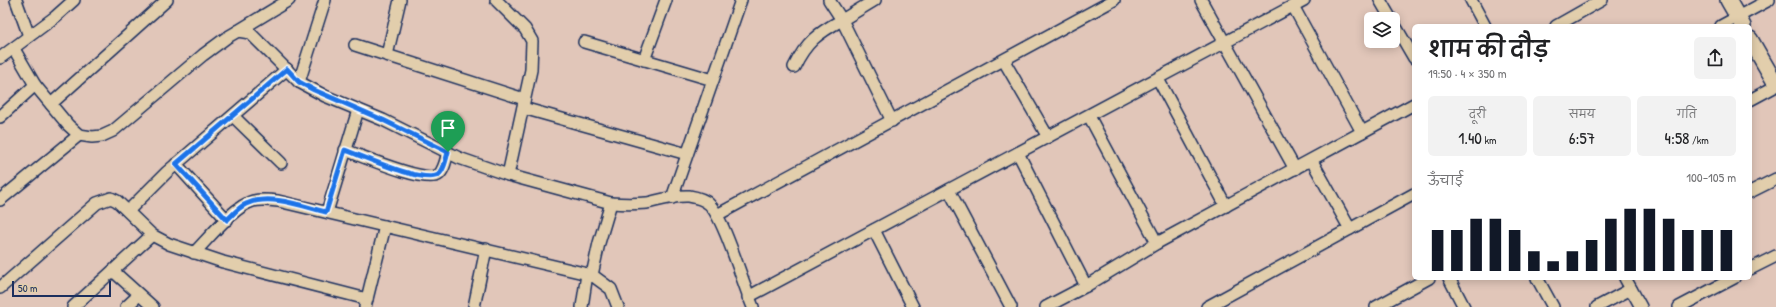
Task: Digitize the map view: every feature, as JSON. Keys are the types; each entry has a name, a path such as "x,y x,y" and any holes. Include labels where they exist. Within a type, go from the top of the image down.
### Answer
{"street":[{"path":"16,0 29,36"},
{"path":"0,58 14,49 74,0"},
{"path":"51,104 167,0"},
{"path":"14,49 35,85 68,125 79,135 92,137 102,136 113,131 203,55 226,38 289,0"},
{"path":"299,82 325,0"},
{"path":"387,55 400,0"},
{"path":"496,0 518,20 532,42 531,70 508,175"},
{"path":"644,60 666,0"},
{"path":"672,198 741,0"},
{"path":"829,0 842,20 892,121"},
{"path":"794,66 800,54 816,35 875,0"},
{"path":"717,216 1114,0"},
{"path":"1201,0 1295,169"},
{"path":"238,31 250,33 299,82 325,96 448,152 508,175 611,203 640,203 688,196 699,198 709,204 717,216 750,302 874,230 1225,44 1304,0"},
{"path":"1380,0 1387,12"},
{"path":"1471,0 1484,24"},
{"path":"1560,24 1602,0"},
{"path":"1728,0 1740,21"},
{"path":"1729,24 1740,21 1769,0"},
{"path":"1293,6 1362,132"},
{"path":"1400,34 1412,55"},
{"path":"584,42 713,80"},
{"path":"1752,43 1776,85 1752,99"},
{"path":"355,45 523,103 688,154"},
{"path":"1004,61 1048,137"},
{"path":"128,211 176,164 287,69"},
{"path":"1158,79 1226,206"},
{"path":"0,117 35,85"},
{"path":"1046,307 1086,286 1157,243 1312,161 1412,105"},
{"path":"326,212 358,110"},
{"path":"233,116 281,163"},
{"path":"1089,116 1157,243"},
{"path":"0,200 79,135"},
{"path":"345,150 425,177 439,174 442,170 448,152"},
{"path":"1018,154 1086,286"},
{"path":"1312,161 1350,229"},
{"path":"176,164 227,220"},
{"path":"1752,191 1776,178"},
{"path":"949,190 1011,307"},
{"path":"1207,307 1225,303 1350,229 1412,195"},
{"path":"0,288 97,203 112,198 128,211 152,235 168,244 194,253 366,303 384,226"},
{"path":"194,253 245,204 262,200 278,201 486,249 590,275 611,288 618,307"},
{"path":"582,307 611,203"},
{"path":"874,230 913,307"},
{"path":"73,307 152,235"},
{"path":"474,307 486,249"},
{"path":"1752,268 1776,256"},
{"path":"113,271 153,307"},
{"path":"1376,307 1425,280"},
{"path":"1450,280 1464,307"},
{"path":"1538,280 1553,307"},
{"path":"1626,280 1641,307"},
{"path":"1679,307 1730,280"},
{"path":"1597,307 1631,289"},
{"path":"126,307 139,295"}],"route":[{"path":"287,69 299,82 325,96 383,120 433,146 448,152 442,170 439,174 425,177 406,172 345,150 326,212 278,201 262,200 245,204 227,220 176,164 287,69"}]}
